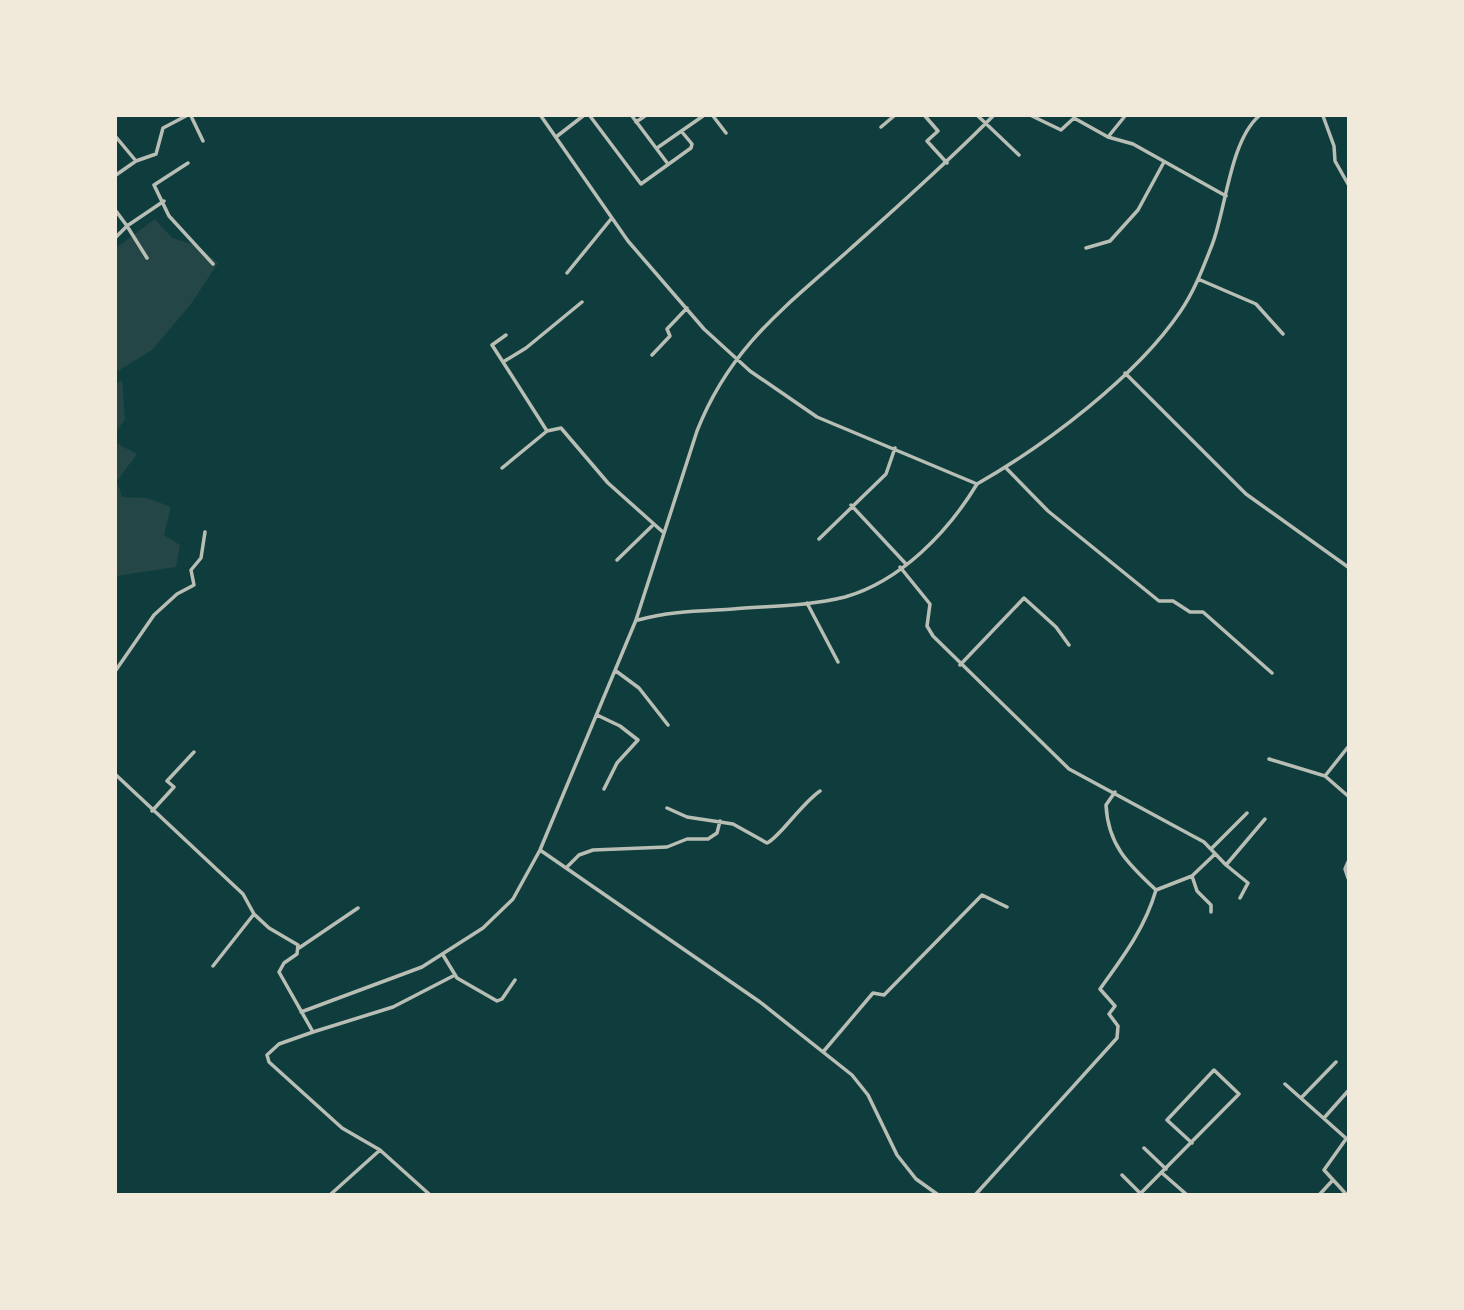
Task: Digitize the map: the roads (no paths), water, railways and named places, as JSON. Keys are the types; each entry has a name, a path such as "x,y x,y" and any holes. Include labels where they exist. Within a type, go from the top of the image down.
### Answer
{"street":[{"path":"116,175 136,161 159,151 163,128 189,116 203,141"},
{"path":"541,116 611,219 687,308 750,371 817,416 977,484"},
{"path":"556,137 583,116"},
{"path":"599,116 592,118 639,184 692,146 682,132"},
{"path":"632,116 668,164"},
{"path":"636,122 645,116"},
{"path":"657,148 703,116"},
{"path":"713,116 726,133"},
{"path":"881,127 894,116"},
{"path":"925,116 938,131 927,141 947,163"},
{"path":"978,116 1019,155"},
{"path":"301,1012 422,967 503,911 513,899 540,850 616,671 636,620 707,406 736,357 775,317 947,163 993,116"},
{"path":"1032,116 1061,130 1074,118 1108,137 1133,145 1226,197"},
{"path":"1108,137 1125,116"},
{"path":"636,620 673,611 807,603 862,591 906,564 948,526 977,484 1006,468 1125,373 1170,325 1198,279 1245,133 1259,116"},
{"path":"1323,116 1334,146 1335,162 1349,184"},
{"path":"116,137 136,161"},
{"path":"1086,248 1110,240 1138,210 1164,162"},
{"path":"188,163 154,184 169,216 213,264"},
{"path":"116,237 127,226 164,201"},
{"path":"116,211 147,258"},
{"path":"567,273 611,219"},
{"path":"1198,279 1255,304 1283,334"},
{"path":"503,362 553,328 582,302"},
{"path":"652,355 670,336 667,329 687,308"},
{"path":"506,335 492,345 547,431"},
{"path":"1125,373 1246,494 1349,566"},
{"path":"502,468 547,431 562,428 608,483 653,526 664,533"},
{"path":"819,539 851,505 886,474 895,447"},
{"path":"1006,468 1048,511 1159,601 1173,601 1190,612 1203,612 1272,673"},
{"path":"851,505 906,564"},
{"path":"617,560 653,526"},
{"path":"116,670 154,615 165,609 177,594 194,585 191,569 202,557 205,532"},
{"path":"900,567 930,604 928,629 960,665 1069,769 1115,792 1212,848 1226,865 1248,883 1240,898"},
{"path":"960,665 1024,598 1056,627 1069,645"},
{"path":"807,603 838,662"},
{"path":"616,671 639,688 668,725"},
{"path":"597,715 620,726 638,740 618,763 604,789"},
{"path":"1325,776 1349,747"},
{"path":"152,811 174,787 167,781 194,752"},
{"path":"1269,759 1325,776 1349,796"},
{"path":"116,775 243,894 254,914 268,928 296,942 299,948"},
{"path":"667,807 708,822 720,820 767,843 774,840 798,808 820,792"},
{"path":"1115,792 1106,805 1117,851 1156,890"},
{"path":"1212,848 1247,813"},
{"path":"1226,865 1265,819"},
{"path":"567,867 579,855 593,850 667,847 687,839 708,839 716,833 720,820"},
{"path":"540,850 760,1002 861,1085 897,1155 916,1178 937,1195"},
{"path":"1156,890 1192,876 1215,854"},
{"path":"1349,863 1345,869 1349,878"},
{"path":"1192,876 1197,891 1211,905 1211,912"},
{"path":"976,1195 1117,1038 1118,1026 1109,1014 1115,1006 1100,989 1141,931 1151,911 1156,890"},
{"path":"823,1052 873,993 884,996 982,895 1007,907"},
{"path":"313,1032 279,972 299,948 358,908"},
{"path":"213,966 254,914"},
{"path":"443,955 455,975 499,1001 515,980"},
{"path":"429,1195 380,1150 342,1128 269,1062 268,1055 273,1047 393,1007 455,975"},
{"path":"1300,1098 1336,1062"},
{"path":"1122,1175 1140,1194 1192,1143 1239,1094 1214,1070 1167,1120 1192,1143"},
{"path":"1285,1084 1348,1139 1325,1166 1326,1174 1346,1195"},
{"path":"1323,1118 1349,1091"},
{"path":"1144,1148 1186,1195"},
{"path":"331,1195 380,1150"},
{"path":"1320,1195 1332,1181"}]}
